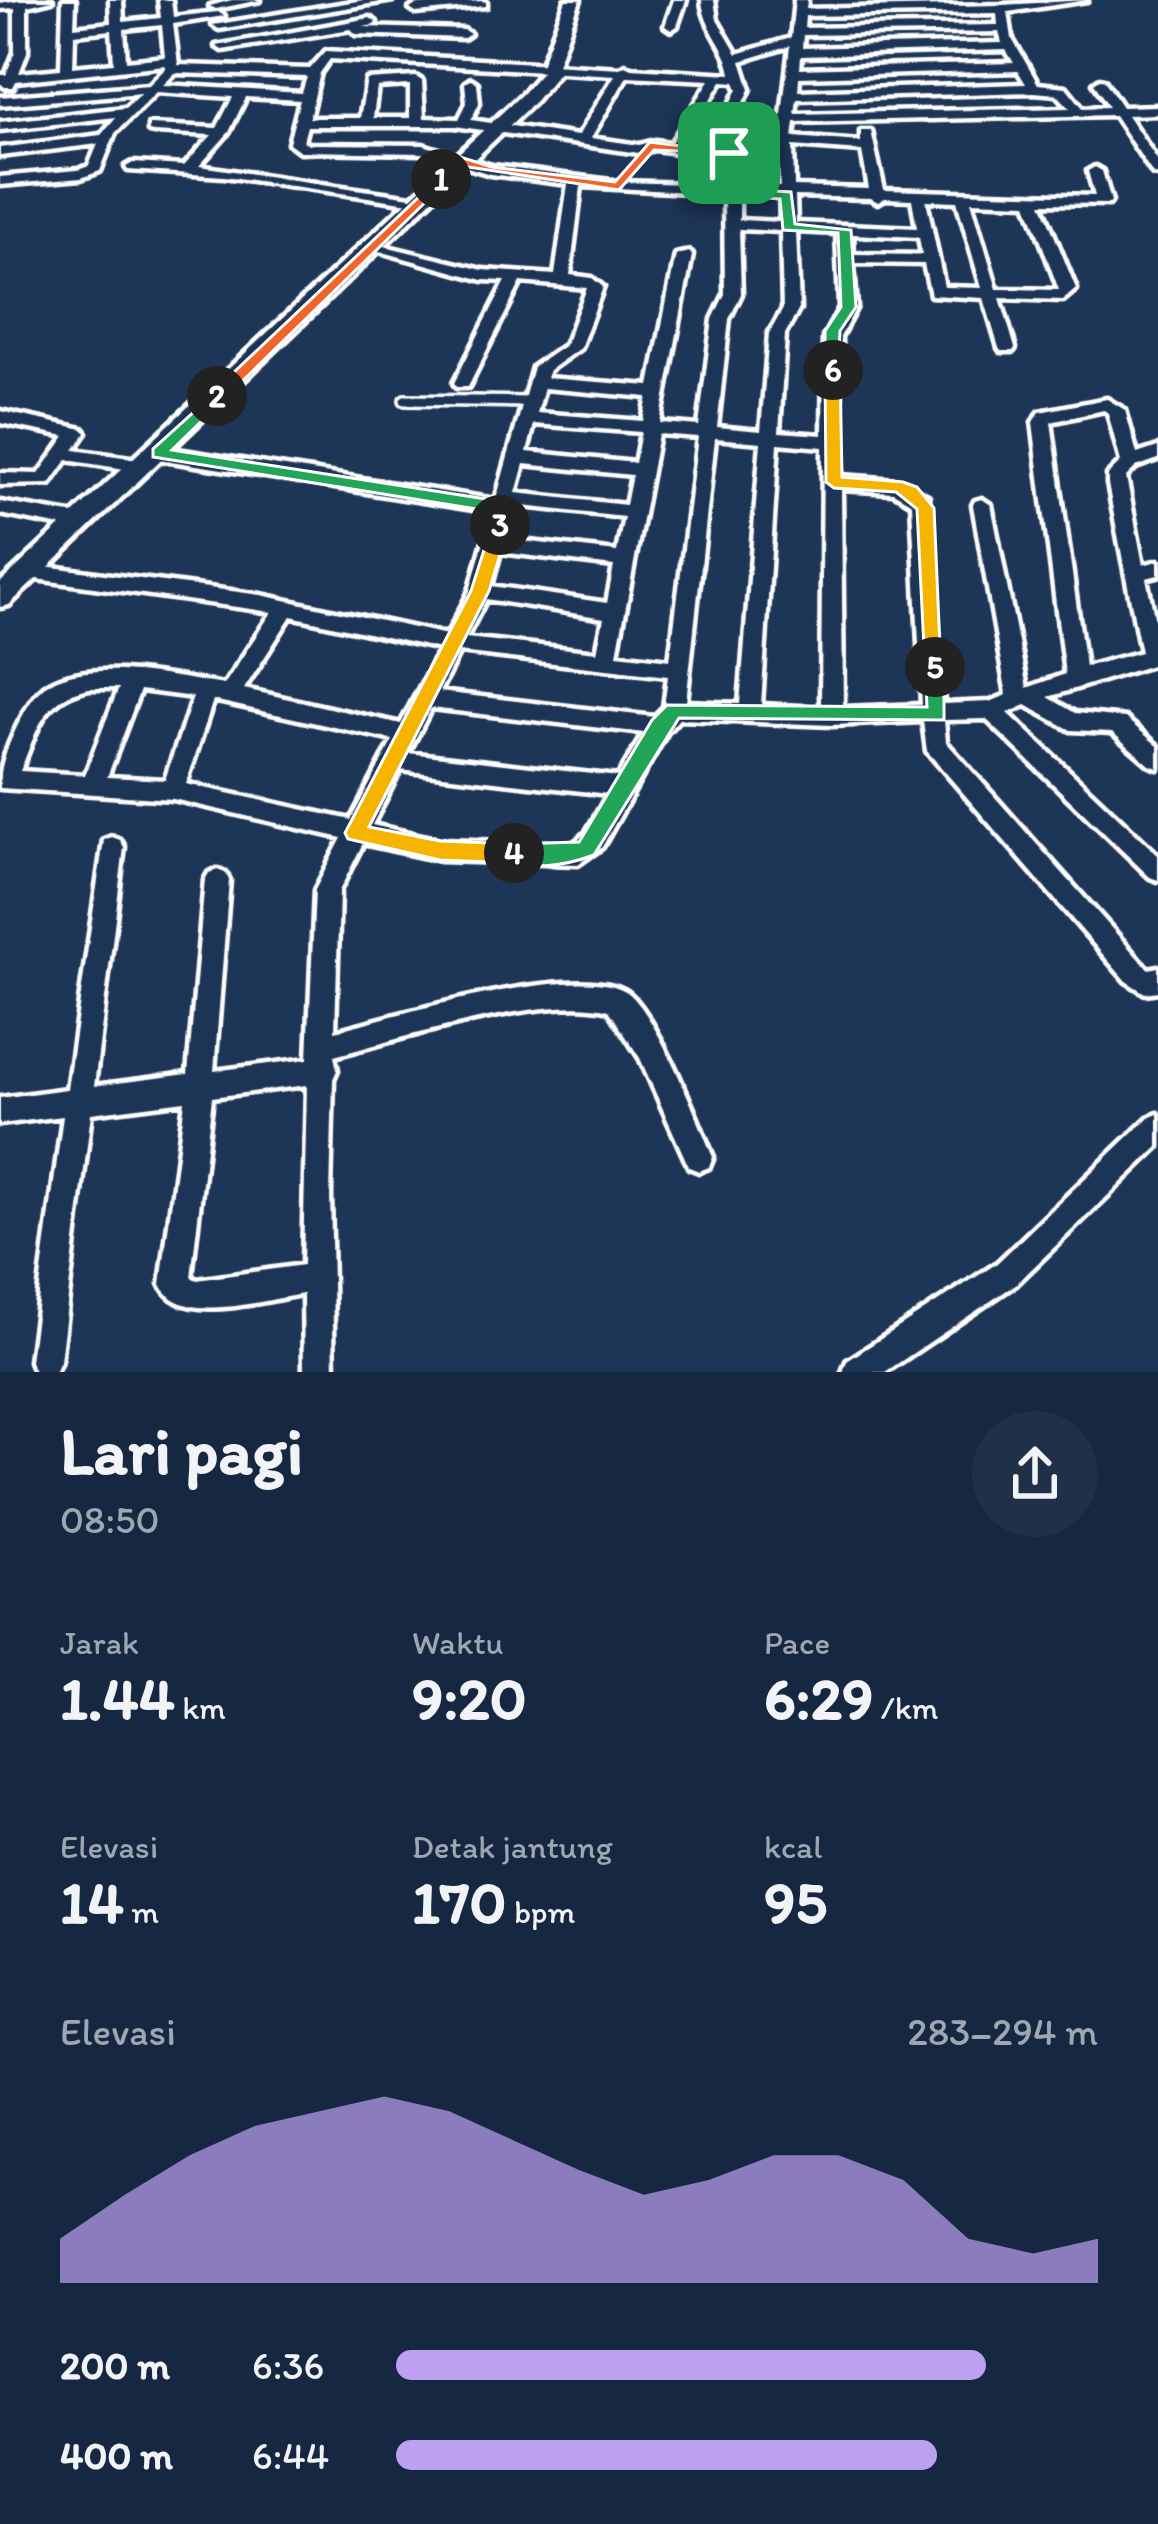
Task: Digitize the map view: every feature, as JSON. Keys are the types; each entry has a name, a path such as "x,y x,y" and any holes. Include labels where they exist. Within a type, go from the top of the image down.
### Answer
{"street":[{"path":"0,7 46,0"},
{"path":"67,72 69,0"},
{"path":"107,91 116,66 116,0"},
{"path":"0,181 88,173 95,168 105,139 172,65 165,0"},
{"path":"217,12 254,0"},
{"path":"70,31 217,12 387,0"},
{"path":"0,598 497,128 551,67 573,0"},
{"path":"671,26 680,0"},
{"path":"709,0 708,19 735,59 744,89 721,140"},
{"path":"735,59 797,28 997,4 1081,0"},
{"path":"370,2 370,26"},
{"path":"21,4 21,52 0,101 154,88 307,97"},
{"path":"417,32 413,4 482,4"},
{"path":"997,4 1010,46 1034,88"},
{"path":"462,6 467,61"},
{"path":"217,12 223,70"},
{"path":"222,46 370,26 464,34"},
{"path":"797,28 1005,28"},
{"path":"797,28 1010,46"},
{"path":"750,714 777,334 791,309 786,141 797,28"},
{"path":"270,72 286,37"},
{"path":"0,54 21,52"},
{"path":"738,75 718,78 326,55 314,73 296,143 301,148 423,149 460,161 575,182 787,195 1103,201 1106,195 1095,171"},
{"path":"6,78 172,65 314,73"},
{"path":"796,73 1022,68"},
{"path":"582,141 625,69"},
{"path":"675,147 718,78"},
{"path":"366,121 371,82 386,79 416,81 417,122"},
{"path":"463,123 473,104 471,83"},
{"path":"1100,83 1158,171"},
{"path":"794,95 1034,88 1060,90 1080,112"},
{"path":"189,169 222,132 241,94"},
{"path":"790,118 1158,110"},
{"path":"0,126 128,112"},
{"path":"863,118 878,198"},
{"path":"301,122 463,123 644,148 729,153 734,294 721,319 679,669 666,718 594,840 578,854 440,850 173,790 2,779 50,694 76,682 132,682 230,694 405,734"},
{"path":"154,128 222,132"},
{"path":"0,152 105,139"},
{"path":"786,141 868,147"},
{"path":"619,186 644,148"},
{"path":"133,167 189,169 418,202"},
{"path":"562,280 575,182"},
{"path":"919,199 937,292 1066,292 1034,202"},
{"path":"964,201 1007,348"},
{"path":"734,224 924,232"},
{"path":"832,717 832,337 848,307 844,230"},
{"path":"319,1372 316,1195 324,1058 324,904 355,833 480,591 544,363 572,348 595,286 515,278 372,247"},
{"path":"605,662 684,255"},
{"path":"847,258 928,260"},
{"path":"462,383 515,278"},
{"path":"531,401 657,392"},
{"path":"531,401 650,428 835,442"},
{"path":"1076,678 1042,422 1046,416 1107,404 1116,410 1130,463"},
{"path":"0,417 76,430 41,482 0,478"},
{"path":"424,699 666,718 937,715 991,710 1076,678 1155,656 1133,574 1117,484 1118,475 1130,463 1158,453"},
{"path":"64,454 151,460 507,503 632,512"},
{"path":"518,457 641,470"},
{"path":"834,482 897,486 911,491 926,508 937,715 933,734 943,757 1135,974 1145,981 1158,979"},
{"path":"982,505 1023,697"},
{"path":"0,508 82,524"},
{"path":"496,545 623,560"},
{"path":"1133,574 1158,568"},
{"path":"29,572 286,607 453,644 679,669"},
{"path":"480,591 614,612"},
{"path":"230,694 286,607"},
{"path":"93,783 132,682"},
{"path":"173,790 206,691"},
{"path":"1023,697 1071,721 1117,724 1158,759"},
{"path":"991,710 1158,870"},
{"path":"392,760 624,787"},
{"path":"46,1361 112,847"},
{"path":"217,880 200,1087 176,1284 194,1295 318,1277"},
{"path":"0,1111 200,1087 550,996 605,995 631,1016 699,1157"},
{"path":"858,1372 1006,1274 1158,1128"}],"lane":[{"path":"405,400 531,401"}],"route":[{"path":"650,146 729,153 733,193 787,195 788,227 844,230 848,307 832,337 834,482 897,486 911,491 926,508 937,715 832,717 674,710 659,726 594,840 578,854 440,850 355,833 480,591 505,508 158,453 460,161 490,170 619,186 650,146"}]}
